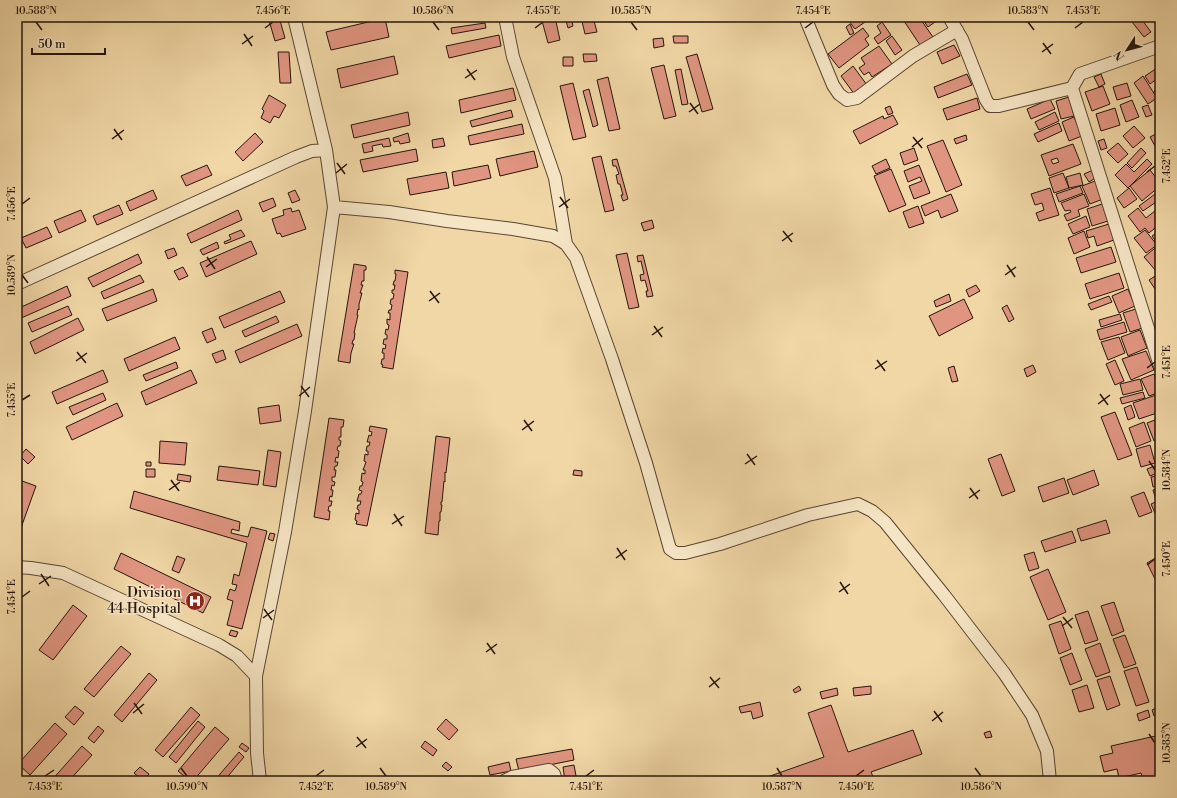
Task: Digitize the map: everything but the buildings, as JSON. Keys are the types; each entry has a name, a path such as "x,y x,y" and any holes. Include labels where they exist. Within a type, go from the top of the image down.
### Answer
{"street":[{"path":"260,781 257,753 256,676 285,532 306,404 334,207 326,150 294,17"},
{"path":"505,17 513,57 555,178 566,244"},
{"path":"805,17 833,85 839,94 847,100 857,98 913,56 957,30"},
{"path":"949,17 962,38 986,100 990,106 999,106 1072,88 1080,74 1160,46"},
{"path":"1072,88 1160,366"},
{"path":"17,284 296,157 312,151 326,150"},
{"path":"334,207 389,212 512,229 553,236 566,244 576,258 612,359 646,463 670,549 676,553 685,553 720,544 808,515 858,504 872,511 885,522 944,595 1004,673 1032,715 1047,751 1050,781"},
{"path":"17,567 63,573 219,645 237,656 256,676"},
{"path":"509,780 549,770 554,774 556,781"}],"place":[{"name":"Division 44 Hospital","path":"195,601"}]}
